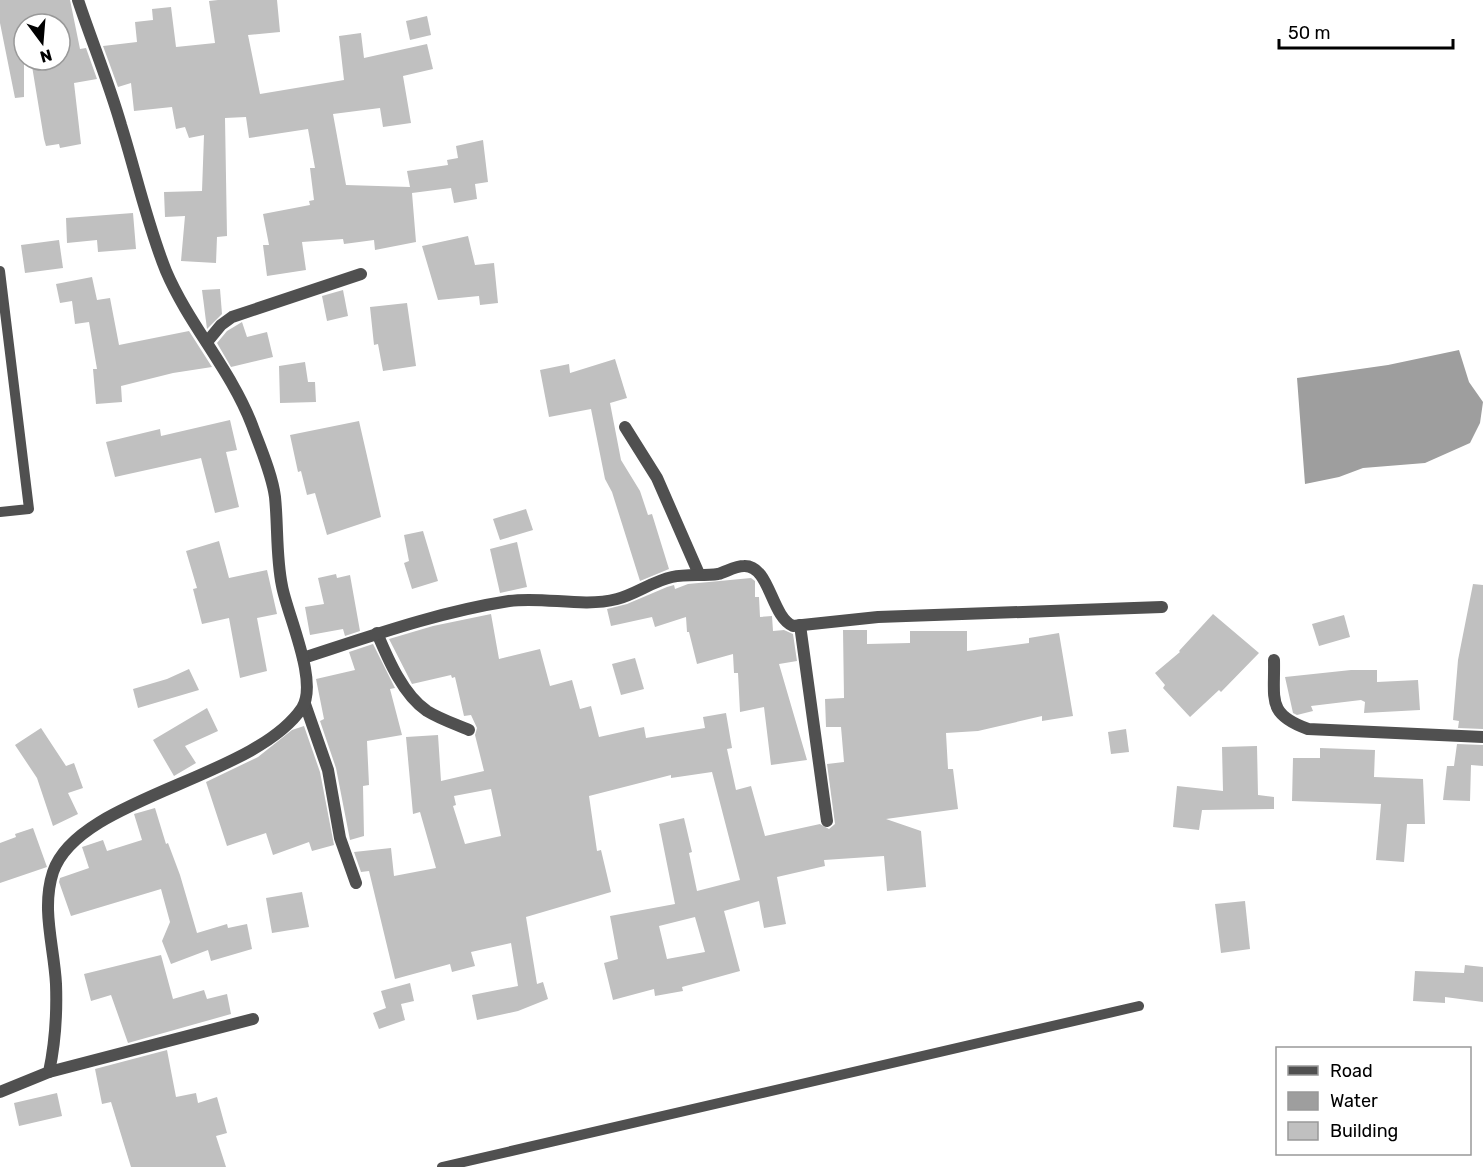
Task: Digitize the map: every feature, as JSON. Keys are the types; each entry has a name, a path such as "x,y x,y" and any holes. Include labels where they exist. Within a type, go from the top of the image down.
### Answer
{"street":[{"path":"78,0 120,120 166,272 251,423 275,495 282,585 303,658 306,675 305,704 328,770 340,838 356,883"},
{"path":"207,342 221,325 232,317 361,274"},
{"path":"624,427 657,478 699,574"},
{"path":"303,658 408,623 510,601 535,599 587,603 619,598 672,577 717,574 744,566 755,570 786,623 793,626 878,617 1162,607"},
{"path":"800,625 827,821"},
{"path":"377,633 386,654 414,699 426,710 469,730"},
{"path":"1274,660 1276,706 1280,715 1289,722 1308,729 1483,736"},
{"path":"50,1072 56,987 46,912 53,871 65,850 82,833 117,813 169,791 258,744 291,722 305,704"},
{"path":"0,1092 50,1072 253,1019"}],"lane":[{"path":"0,271 29,509 0,512"},
{"path":"442,1167 1138,1006"}],"water":[{"path":"1459,350 1469,382 1483,402 1480,423 1470,443 1425,463 1363,468 1339,477 1305,484 1297,378 1388,365"}],"building":[{"path":"0,0 70,0 80,49 86,48 97,79 74,83 81,144 60,148 59,144 46,146 33,72 72,72 72,12 12,12 12,72 24,72 24,97 15,98 0,23"},
{"path":"277,0 280,32 248,35 260,94 344,80 339,36 361,33 364,58 427,44 433,69 403,76 411,123 383,127 380,108 333,114 346,185 410,187 407,171 448,165 447,160 458,158 456,146 483,140 488,182 475,184 477,199 454,203 451,188 412,193 416,242 375,250 374,240 344,244 343,239 302,242 306,270 267,276 263,245 269,245 263,214 310,205 309,201 314,200 310,168 315,168 308,129 249,138 246,117 225,118 227,236 217,237 216,263 181,261 185,216 165,217 164,192 202,191 204,135 189,138 185,127 176,129 172,107 134,111 131,83 118,87 103,46 137,42 135,22 153,20 152,9 171,7 176,47 215,43 209,1"},
{"path":"427,16 431,35 410,40 406,21"},
{"path":"133,213 136,249 98,252 97,240 67,243 66,218"},
{"path":"468,236 475,265 494,263 498,303 480,305 479,296 438,300 422,246"},
{"path":"59,240 63,268 25,273 21,245"},
{"path":"92,277 97,300 110,298 119,345 189,331 212,367 173,373 121,386 122,402 96,404 93,369 97,369 89,322 75,324 72,301 60,303 56,284"},
{"path":"220,289 222,314 207,329 202,290"},
{"path":"343,290 348,316 327,321 322,296"},
{"path":"407,303 416,366 383,371 378,344 374,345 370,307"},
{"path":"242,322 247,337 267,332 273,357 231,367 217,343 227,331"},
{"path":"615,359 627,398 610,403 621,460 640,491 648,515 652,514 669,569 640,581 612,492 605,479 591,409 549,417 540,370 569,364 570,373"},
{"path":"305,362 308,382 315,382 316,402 280,403 279,366"},
{"path":"230,420 237,450 226,452 239,507 215,513 201,458 115,477 106,442 160,429 161,436"},
{"path":"359,421 381,517 327,535 315,493 307,495 301,471 298,472 290,435"},
{"path":"526,509 533,530 500,540 493,519"},
{"path":"423,531 438,581 412,589 404,563 409,561 404,535"},
{"path":"219,541 229,578 267,570 277,614 257,618 267,671 240,678 229,618 202,624 193,589 197,588 186,551"},
{"path":"517,542 527,587 500,593 490,549"},
{"path":"336,574 337,578 350,575 360,631 345,636 343,629 310,635 305,607 324,604 318,578"},
{"path":"751,578 755,581 755,597 759,597 760,617 772,616 773,631 784,630 793,634 797,661 779,664 807,760 771,765 764,707 740,712 738,673 734,673 733,654 697,664 689,632 687,632 686,617 655,627 652,617 611,626 607,609 627,604 667,587 674,585 675,589 688,584"},
{"path":"1473,584 1483,585 1483,729 1458,728 1459,721 1453,720 1458,660"},
{"path":"491,614 499,659 540,649 550,686 572,680 580,709 591,706 599,737 644,727 646,738 705,728 703,717 726,713 732,748 727,749 736,790 751,786 765,836 820,824 829,829 835,824 827,764 844,762 841,727 826,727 825,699 844,698 843,630 867,630 867,644 910,643 910,631 967,631 967,651 1029,643 1029,638 1059,633 1073,716 1042,721 1042,716 978,731 946,733 948,769 953,769 958,809 886,819 921,831 926,887 887,891 884,856 824,860 825,866 777,877 786,924 764,928 759,901 724,911 740,971 682,987 683,991 655,996 654,989 613,1000 604,963 618,959 610,916 675,904 659,824 684,818 692,852 689,853 697,891 740,880 712,772 671,778 671,775 589,796 597,851 601,850 611,892 526,917 537,984 543,982 548,999 518,1011 477,1020 472,995 518,986 511,943 471,952 475,966 452,972 450,964 395,979 369,871 361,872 354,852 391,848 394,876 436,868 420,812 413,814 406,737 438,735 441,781 484,771 475,735 477,728 471,715 464,716 455,677 452,678 451,675 412,684 389,639 433,626","holes":["491,789 501,836 465,844 453,806 456,805 454,796","695,917 705,952 667,959 659,926"]},
{"path":"1213,614 1259,653 1221,692 1219,690 1190,717 1163,688 1165,685 1155,673 1180,652"},
{"path":"1344,615 1350,637 1319,646 1312,624"},
{"path":"373,644 395,688 390,689 402,735 367,741 369,785 363,786 364,836 350,840 336,768 320,721 324,719 316,679 355,670 349,652"},
{"path":"635,658 644,689 621,695 612,664"},
{"path":"189,669 199,690 138,708 133,689 167,679"},
{"path":"1351,670 1377,670 1377,682 1418,680 1420,710 1364,713 1365,702 1361,700 1311,706 1313,711 1297,715 1293,713 1285,677"},
{"path":"207,708 218,731 185,746 196,763 174,776 153,740"},
{"path":"304,726 320,772 334,845 312,851 309,842 273,855 266,833 227,846 206,782 258,757 292,730"},
{"path":"41,728 66,766 74,763 83,788 68,793 78,814 53,826 37,778 15,745"},
{"path":"1126,729 1129,752 1111,754 1108,732"},
{"path":"1457,744 1483,745 1483,766 1471,765 1470,801 1443,800 1447,766 1454,766"},
{"path":"1257,746 1258,795 1274,797 1274,809 1202,810 1199,830 1173,827 1177,786 1223,791 1222,747"},
{"path":"1320,748 1375,750 1374,777 1423,779 1425,824 1407,824 1404,862 1376,860 1381,804 1292,801 1293,758 1320,758"},
{"path":"155,808 166,844 168,843 180,875 197,933 227,924 228,928 247,924 252,949 211,961 208,950 171,964 162,941 170,922 161,889 71,916 59,882 60,878 89,868 82,847 103,840 107,851 142,840 134,814"},
{"path":"33,828 47,867 0,883 0,843 16,837 15,834"},
{"path":"302,892 309,927 272,933 266,898"},
{"path":"1245,901 1250,949 1221,953 1215,904"},
{"path":"161,955 173,999 204,990 207,999 227,994 231,1014 128,1043 111,995 91,1001 84,974"},
{"path":"1465,965 1483,967 1483,1002 1445,997 1445,1003 1413,1001 1415,971 1464,973"},
{"path":"410,983 414,1001 401,1004 405,1020 379,1029 373,1013 386,1008 381,991"},
{"path":"167,1050 176,1097 196,1093 198,1103 217,1097 227,1133 216,1136 226,1167 131,1167 111,1102 102,1104 95,1069"},
{"path":"57,1093 62,1116 19,1126 14,1103"}]}
